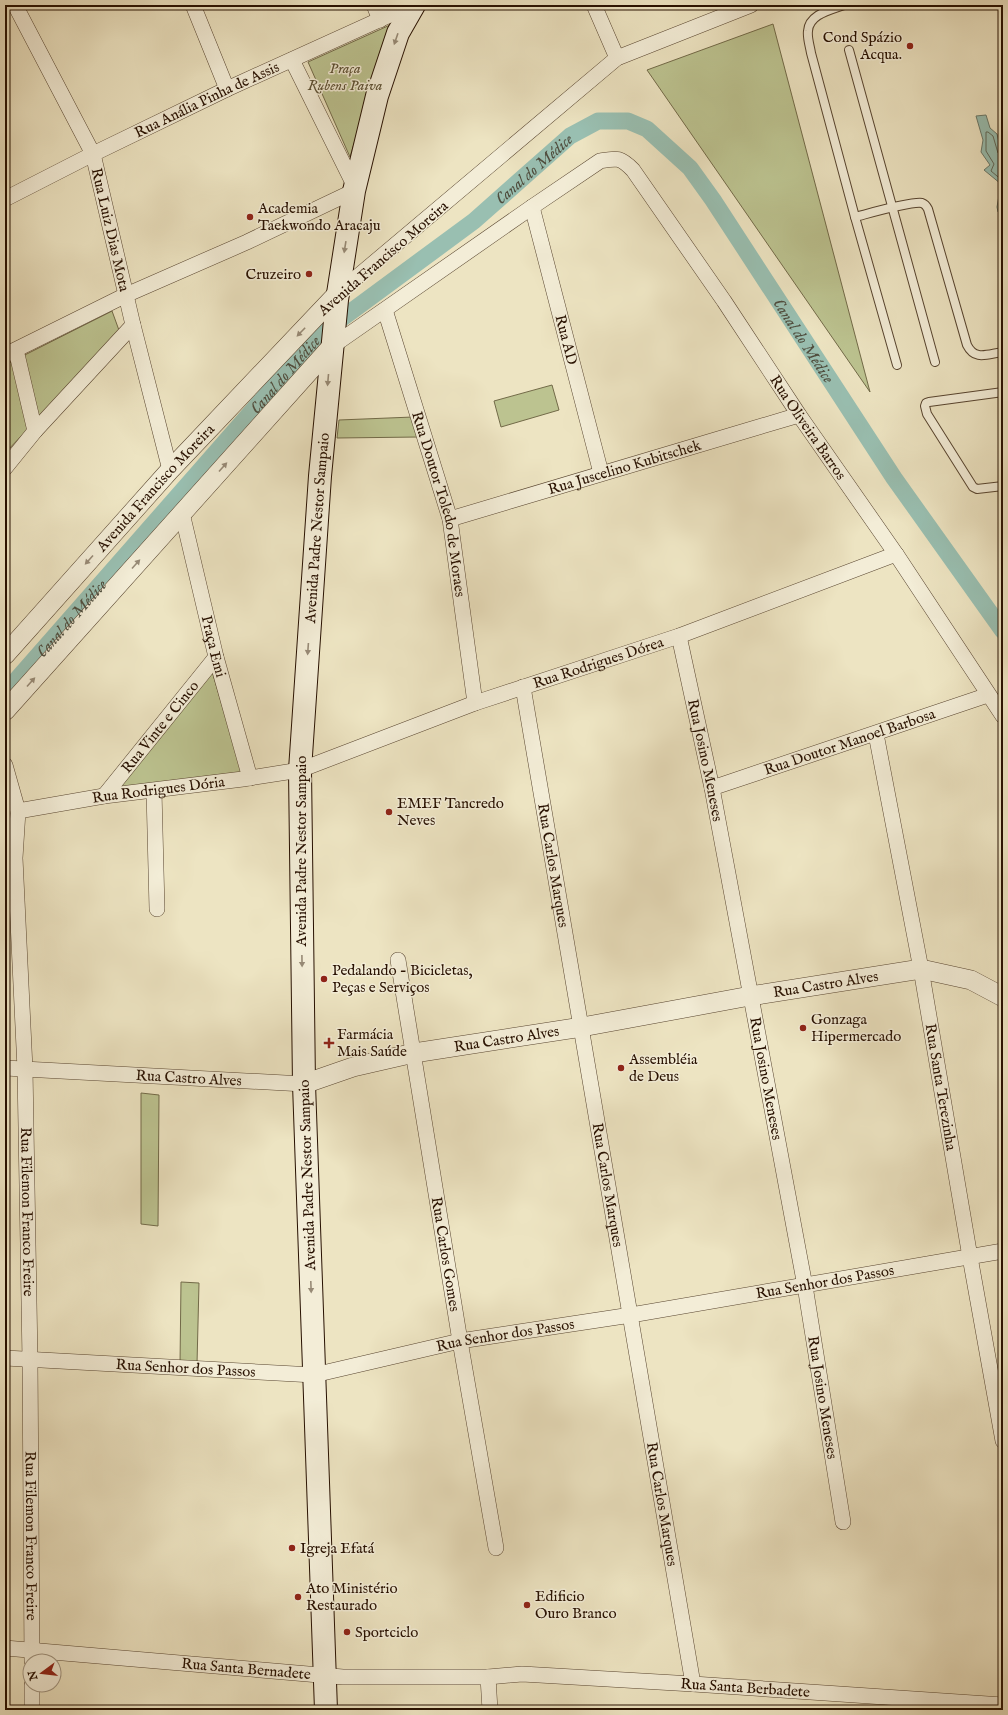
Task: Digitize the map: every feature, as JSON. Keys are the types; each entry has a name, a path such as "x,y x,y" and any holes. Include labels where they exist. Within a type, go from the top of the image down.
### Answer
{"main road":[{"name":"Avenida Padre Nestor Sampaio","path":"326,1710 326,1675 304,1084 300,770 320,476 337,296 354,189 377,96 398,33 413,5"}],"street":[{"name":"Rua Luiz Dias Mota","path":"14,5 93,154 133,325 170,470"},
{"path":"193,5 227,89"},
{"path":"374,5 380,20"},
{"name":"Rua Anália Pinha de Assis","path":"5,199 93,154 227,89 413,5"},
{"path":"594,5 617,58"},
{"name":"Avenida Francisco Moreira","path":"5,655 170,470 337,296 617,58 751,5"},
{"path":"35,430 10,353 126,295 247,242 354,189 292,60"},
{"name":"Rua Oliveira Barros","path":"532,207 600,161 620,159 633,170 724,302 799,415 896,554 1003,716"},
{"path":"5,711 332,344 385,310 532,207"},
{"name":"Rua AD","path":"532,207 601,473"},
{"name":"Rua Doutor Toledo de Moraes","path":"385,310 450,519 475,703"},
{"path":"5,468 35,430 133,325"},
{"name":"Rua Juscelino Kubitschek","path":"450,519 799,415"},
{"name":"Praça Emi","path":"182,513 216,657 250,778"},
{"name":"Rua Rodrigues Dórea","path":"300,770 475,703 679,636 896,554"},
{"name":"Rua Josino Meneses","path":"679,636 712,788 750,996 768,1084 805,1286 843,1522"},
{"name":"Rua Vinte e Cinco","path":"104,796 216,657"},
{"name":"Rua Carlos Marques","path":"523,687 693,1684"},
{"name":"Rua Doutor Manoel Barbosa","path":"712,788 988,695"},
{"name":"Rua Santa Terezinha","path":"876,734 921,970 1003,1441"},
{"name":"Rua Filemon Franco Freire","path":"5,765 18,811 15,858 25,1069 30,1360 32,1653"},
{"name":"Rua Rodrigues Dória","path":"18,811 104,796 154,791 300,770"},
{"path":"154,791 157,910"},
{"name":"Rua Carlos Gomes","path":"398,960 460,1341 496,1548"},
{"name":"Rua Castro Alves","path":"5,1068 304,1084 353,1067 414,1053 582,1027 750,996 921,970 972,980 1003,997"},
{"name":"Rua Senhor dos Passos","path":"5,1358 314,1375 460,1341 631,1315 1003,1251"},
{"name":"Rua Santa Bernadete","path":"5,1648 24,1653"},
{"name":"Rua Santa Bernadete","path":"62,1657 343,1677 488,1677"},
{"name":"Rua Santa Berbadete","path":"488,1677 522,1674 693,1684 937,1706 1003,1705"},
{"path":"488,1677 490,1710"},
{"path":"32,1693 32,1710"}],"lane":[{"path":"844,5 816,16 810,22 808,31 811,53 854,217 897,365"},
{"path":"849,50 935,362"},
{"path":"854,217 892,207 921,203 925,205 928,209 965,338 971,352 976,355 1003,352"},
{"path":"1003,392 929,402 926,403 925,406 927,414 973,487 977,489 1003,486"}],"green space":[{"path":"773,24 870,392 647,70"},
{"name":"Praça Rubens Paiva","path":"390,25 350,157 308,62"},
{"path":"112,311 120,333 5,453 5,365"},
{"path":"552,385 559,410 501,427 494,401"},
{"path":"413,417 419,437 337,438 339,420"},
{"path":"212,671 242,772 120,787"},
{"path":"141,1093 159,1095 158,1226 141,1224"},
{"path":"181,1282 199,1283 197,1364 180,1364"}],"water":[{"path":"986,115 990,128 997,134 1003,159 1003,212 998,212 997,207 1001,184 984,170 990,165 981,152 983,140 976,116"}],"waterway":[{"name":"Canal do Médice","path":"5,693 318,336 474,221 570,136 598,121 628,121 647,129 690,168 713,200 894,478 1003,631"}],"place":[{"name":"Cond Spázio Acqua.","path":"910,46"},
{"name":"Academia Taekwondo Aracaju","path":"250,217"},
{"name":"Cruzeiro","path":"309,274"},
{"name":"EMEF Tancredo Neves","path":"389,812"},
{"name":"Pedalando - Bicicletas, Peças e Serviços","path":"324,979"},
{"name":"Gonzaga Hipermercado","path":"803,1028"},
{"name":"Farmácia Mais Saúde","path":"329,1043"},
{"name":"Assembléia de Deus","path":"621,1068"},
{"name":"Igreja Efatá","path":"292,1548"},
{"name":"Ato Ministério Restaurado","path":"298,1597"},
{"name":"Edificio Ouro Branco","path":"527,1605"},
{"name":"Sportciclo","path":"347,1632"}]}
